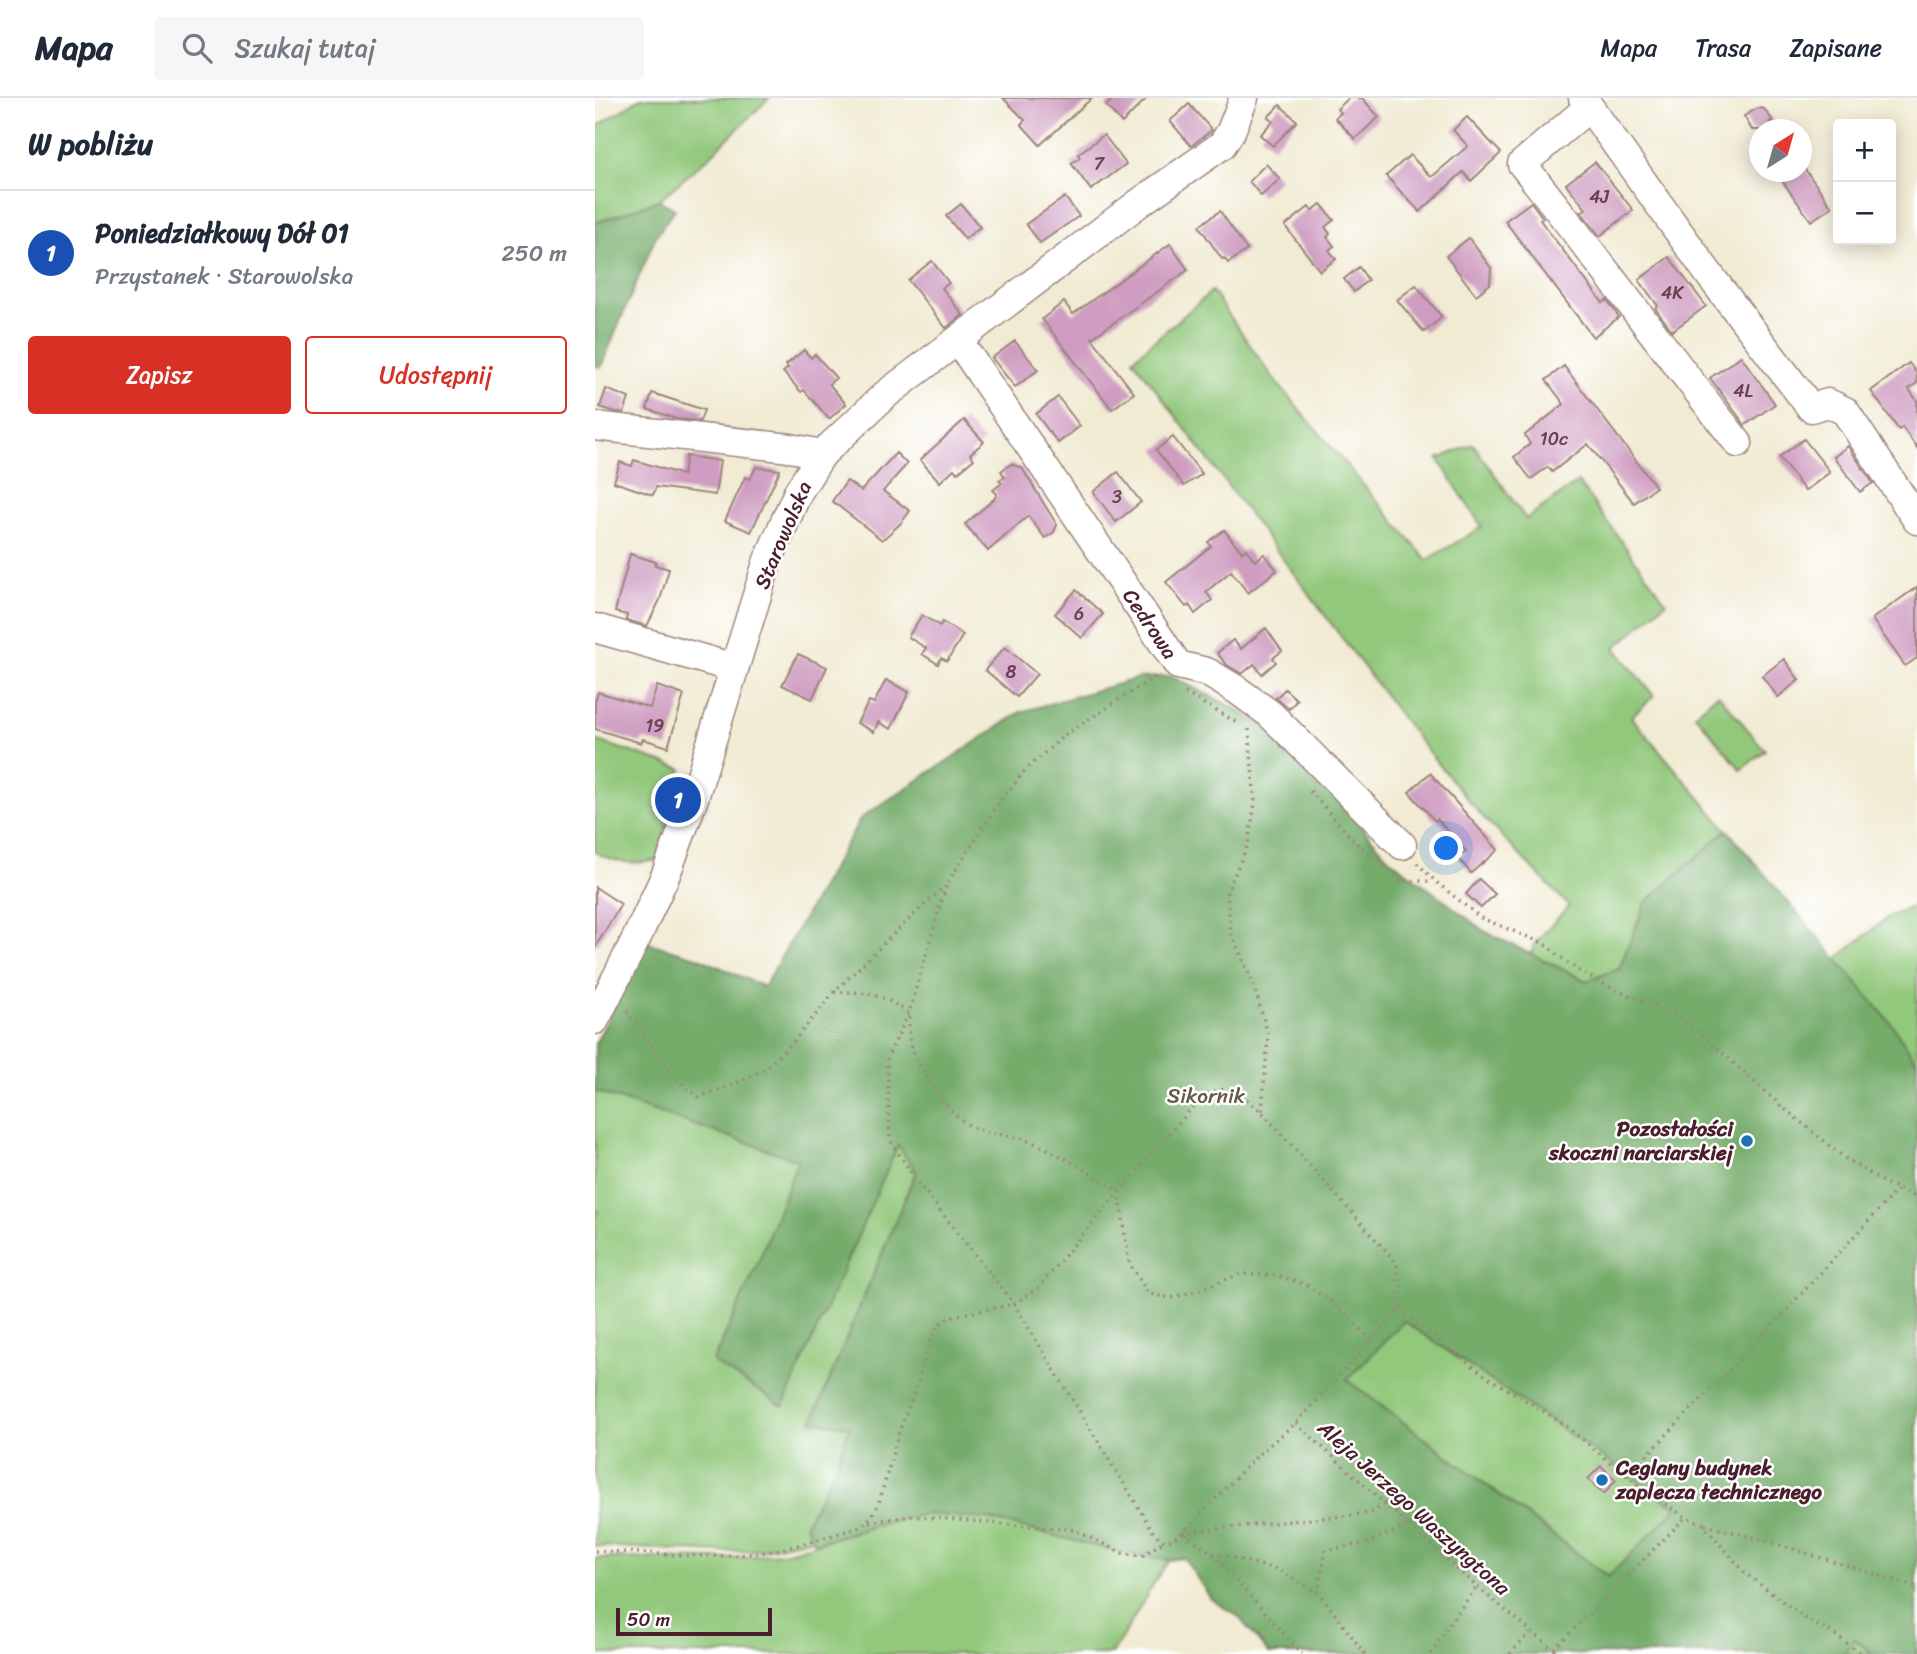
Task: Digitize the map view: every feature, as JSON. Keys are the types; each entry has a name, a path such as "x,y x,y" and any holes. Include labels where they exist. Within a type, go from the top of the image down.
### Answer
{"street":[{"name":"Starowolska","path":"595,1020 637,937 675,852 768,560 798,492 822,454 885,395 1139,203 1222,145 1231,131 1244,98"},
{"path":"1738,443 1522,164 1586,103 1711,277 1811,408 1828,403 1845,411 1917,520"},
{"name":"Cedrowa","path":"958,340 1179,678 1207,672 1270,714 1402,845"},
{"path":"595,426 822,454"},
{"path":"595,628 734,668"}],"path":[{"path":"1164,1541 1154,1533 1014,1304 915,1179 890,1140 887,1058 909,1013 946,886 993,811 1025,770 1066,734 1157,676 1179,678 1238,723"},
{"path":"1257,736 1249,729 1255,803 1248,844 1227,892 1231,933 1253,983 1268,1035 1262,1112"},
{"path":"1310,791 1355,842 1400,881 1435,881"},
{"path":"1421,867 1481,918 1543,943 1577,970 1613,989 1672,1012 1705,1037 1781,1106 1845,1158 1883,1182 1917,1197"},
{"path":"613,985 631,1019 672,1076 699,1097 764,1070 794,1041 834,992 907,920 946,886"},
{"path":"834,992 868,992 890,1000 909,1013"},
{"path":"909,1013 911,1045 920,1066 958,1119 975,1128 1029,1141 1118,1191"},
{"path":"867,1522 877,1506 898,1435 932,1337 939,1325 949,1317 1014,1304 1038,1288 1118,1191 1198,1101 1210,1091 1227,1089 1241,1094 1262,1112 1396,1262 1401,1285 1401,1310 1486,1376 1561,1422 1649,1494 1686,1517 1703,1524 1917,1587"},
{"path":"1627,1476 1766,1332 1898,1189"},
{"path":"1118,1191 1129,1262 1149,1294 1172,1298 1240,1274 1276,1275 1307,1285 1332,1302 1373,1341"},
{"name":"Aleja Jerzego Waszyngtona","path":"1401,1310 1296,1423 1476,1587 1559,1654"},
{"path":"595,1551 725,1556 757,1553 784,1549 857,1528 867,1522 912,1516 1074,1530 1122,1553 1142,1556 1182,1532 1260,1453 1296,1423"},
{"path":"1182,1532 1371,1513 1384,1504"},
{"path":"1553,1650 1686,1517"},
{"path":"1703,1524 1745,1573 1809,1622 1828,1630 1862,1654"},
{"path":"1318,1592 1326,1550 1367,1543 1408,1526"},
{"path":"1182,1532 1212,1552 1302,1654"},
{"path":"1212,1552 1275,1569 1318,1592 1365,1654"},
{"path":"1431,1654 1476,1587"},
{"path":"1510,1654 1531,1632"}],"green space":[{"path":"640,98 769,98 709,157 659,200 595,223 595,128"},
{"path":"659,200 675,209 655,238 601,367 595,366 595,223"},
{"path":"1212,291 1276,382 1427,560 1482,527 1438,459 1473,444 1526,519 1578,482 1666,602 1615,648 1654,696 1631,717 1727,830 1646,902 1619,969 1587,981 1531,954 1535,943 1569,906 1480,814 1417,738 1133,359"},
{"name":"Sikornik","path":"1170,676 1277,733 1390,859 1484,931 1586,981 1619,969 1646,902 1727,830 1890,1022 1917,1062 1917,1654 1873,1654 1855,1639 1843,1654 1269,1654 1239,1617 1211,1599 1184,1558 1169,1560 1119,1552 988,1519 925,1514 815,1543 805,1524 831,1477 850,1426 812,1421 916,1172 898,1145 783,1406 713,1362 756,1268 798,1160 595,1091 595,1044 648,943 697,957 764,987 861,818 1021,712 1139,678","holes":["1404,1321 1677,1508 1608,1577 1347,1380"]},
{"path":"1718,694 1765,750 1741,770 1695,714"},
{"path":"595,740 682,769 657,860 625,862 595,852"},
{"path":"1916,905 1917,1062 1890,1022 1835,960 1888,917"},
{"path":"595,1091 798,1160 756,1268 713,1361 898,1144 916,1172 813,1420 851,1426 831,1477 805,1524 813,1538 760,1550 725,1552 595,1546 595,1218 598,1211 595,1210"},
{"path":"1404,1320 1677,1508 1609,1577 1347,1380"},
{"path":"925,1514 989,1519 1119,1552 1169,1560 1111,1654 595,1654 595,1558 726,1559 788,1552 888,1522"},
{"path":"1854,1639 1873,1654 1843,1654"}],"building":[{"path":"1003,98 1092,98 1040,145 1021,124 1025,120"},
{"path":"1114,98 1147,98 1122,123 1106,106"},
{"path":"1349,98 1362,98 1379,117 1355,139 1335,118 1341,113 1337,109"},
{"path":"1189,104 1212,130 1191,146 1170,121"},
{"path":"1280,105 1297,121 1273,146 1260,135 1273,121 1268,117"},
{"path":"1758,108 1764,109 1772,119 1749,119 1749,125 1744,116"},
{"path":"1467,117 1501,153 1471,181 1463,172 1420,212 1386,176 1410,155 1431,177 1434,175 1468,146 1453,130"},
{"path":"1104,135 1126,164 1091,190 1071,163 1080,158 1078,154"},
{"path":"1595,162 1633,210 1600,236 1581,212 1586,209 1566,184"},
{"path":"1266,164 1280,179 1261,196 1249,181"},
{"path":"1812,179 1832,207 1811,221 1783,182 1812,182"},
{"path":"1065,197 1079,216 1040,243 1026,224"},
{"path":"1531,202 1543,218 1540,220 1603,303 1607,300 1619,317 1593,337 1505,221"},
{"path":"961,204 980,227 965,239 946,216"},
{"path":"1321,204 1334,220 1325,227 1330,234 1327,237 1334,246 1329,250 1336,259 1320,271 1285,226 1309,207 1312,211"},
{"path":"1220,211 1247,250 1228,263 1222,259 1199,226"},
{"path":"1469,238 1491,268 1490,284 1476,295 1446,256"},
{"path":"1170,244 1188,270 1092,338 1134,393 1112,409 1042,319 1064,302 1073,314"},
{"path":"1669,257 1706,306 1672,331 1639,280"},
{"path":"932,261 949,283 942,288 963,315 946,328 908,280"},
{"path":"1359,267 1368,280 1354,292 1344,279"},
{"path":"1416,285 1442,317 1424,332 1397,300"},
{"path":"1015,341 1038,370 1015,387 992,358"},
{"path":"804,350 811,358 815,354 836,378 829,384 846,404 829,419 804,390 801,392 783,372 788,368 786,365"},
{"path":"1741,356 1775,404 1745,425 1710,378"},
{"path":"1909,363 1917,374 1917,383 1909,389 1917,401 1917,448 1902,427 1899,430 1871,391"},
{"path":"1564,366 1656,487 1634,503 1588,444 1552,472 1548,467 1531,479 1514,457 1530,444 1525,435 1564,404 1546,380"},
{"path":"606,389 629,398 624,413 600,407"},
{"path":"652,393 704,410 700,421 677,419 647,409"},
{"path":"1058,397 1080,426 1058,443 1036,414"},
{"path":"964,420 984,442 970,454 974,459 957,473 954,469 940,482 920,460"},
{"path":"1173,437 1202,474 1184,486 1156,450"},
{"path":"1804,439 1830,472 1805,491 1779,457"},
{"path":"1848,446 1873,483 1860,492 1834,457"},
{"path":"896,453 907,464 883,491 910,511 882,540 832,501 847,481 861,491"},
{"path":"686,456 720,461 715,495 656,487 653,495 614,482 620,462 632,466 634,460 683,475"},
{"path":"1011,464 1022,468 1057,525 1054,532 1045,538 1028,516 988,551 965,524 994,499 997,494 993,490 1002,483 999,480 1005,477 1001,471"},
{"path":"756,467 780,470 751,532 725,521 745,477 750,479"},
{"path":"1118,472 1141,502 1116,522 1093,492"},
{"path":"1224,530 1242,552 1246,549 1255,561 1264,554 1277,570 1248,593 1231,571 1206,592 1212,600 1195,614 1166,582 1211,546 1208,542"},
{"path":"630,554 669,569 660,600 647,626 626,620 627,615 615,612"},
{"path":"1917,587 1917,658 1905,666 1872,619"},
{"path":"1076,590 1103,614 1082,638 1055,614"},
{"path":"922,615 940,626 942,622 963,635 947,661 941,658 938,664 922,654 926,648 908,637"},
{"path":"1266,628 1282,651 1273,658 1276,662 1262,674 1254,664 1242,674 1227,665 1217,653 1233,640 1241,649"},
{"path":"1005,647 1037,674 1017,697 985,670"},
{"path":"798,654 827,667 812,699 782,685"},
{"path":"1784,659 1799,680 1778,697 1762,676"},
{"path":"886,680 909,692 891,729 878,722 874,732 857,723 869,701 874,703"},
{"path":"657,686 684,695 668,747 643,739 641,743 595,729 595,702 598,692 650,708"},
{"path":"1285,689 1297,700 1289,709 1276,698"},
{"path":"1430,773 1498,850 1471,873 1458,858 1466,851 1409,792"},
{"path":"1479,879 1495,894 1481,908 1466,894"},
{"path":"595,887 621,904 595,948"},
{"name":"Ceglany budynek zaplecza technicznego","path":"1601,1466 1616,1480 1604,1494 1588,1479"}],"place":[{"name":"Poniedziałkowy Dół 01","path":"678,800"},
{"name":"Pozostałości skoczni narciarskiej","path":"1747,1141"},
{"name":"Ceglany budynek zaplecza technicznego","path":"1602,1480"}]}
